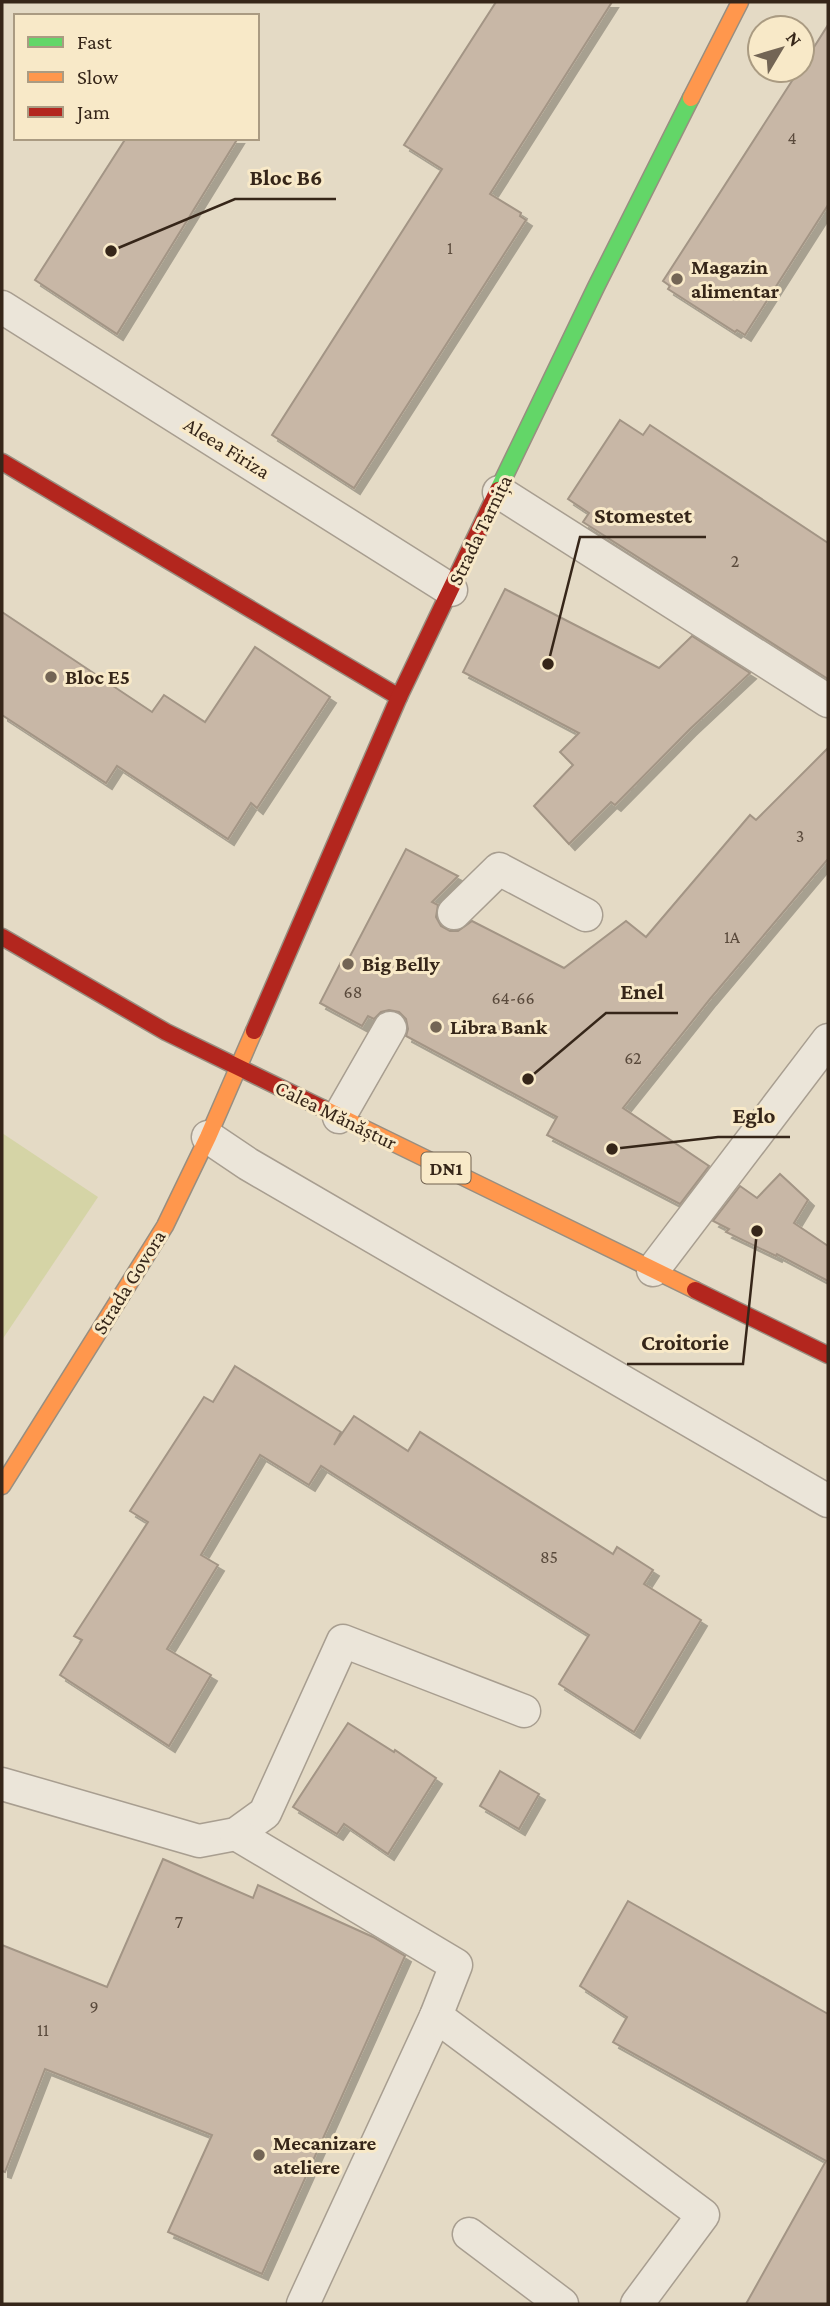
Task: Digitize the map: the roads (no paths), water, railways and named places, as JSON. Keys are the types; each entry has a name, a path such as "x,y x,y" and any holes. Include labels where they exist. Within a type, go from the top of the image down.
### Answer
{"street":[{"name":"Strada Tarnița","path":"238,1067 399,697 596,287 740,2"},
{"path":"2,462 399,697"},
{"name":"Calea Mănăștur","path":"2,937 166,1032 828,1355"},
{"name":"Strada Govora","path":"2,1486 165,1226 238,1067"}],"lane":[{"name":"Aleea Firiza","path":"2,307 452,590"},
{"path":"499,492 828,701"},
{"path":"454,913 499,869 586,915"},
{"path":"339,1117 390,1028"},
{"path":"653,1270 828,1040"},
{"path":"208,1137 248,1164 828,1501"},
{"path":"2,1784 199,1841 236,1833 265,1813 343,1641 524,1711"},
{"path":"236,1833 456,1965 436,2016 303,2304"},
{"path":"436,2016 703,2215 637,2304"},
{"path":"469,2234 562,2304"}],"place":[{"name":"Bloc B6","path":"111,251"},
{"name":"Magazin alimentar","path":"677,279"},
{"name":"Stomestet","path":"548,664"},
{"name":"Bloc E5","path":"51,677"},
{"name":"Big Belly","path":"348,964"},
{"name":"Libra Bank","path":"436,1027"},
{"name":"Enel","path":"528,1079"},
{"name":"Eglo","path":"612,1149"},
{"name":"Croitorie","path":"757,1231"},
{"name":"Mecanizare ateliere","path":"259,2155"}]}
